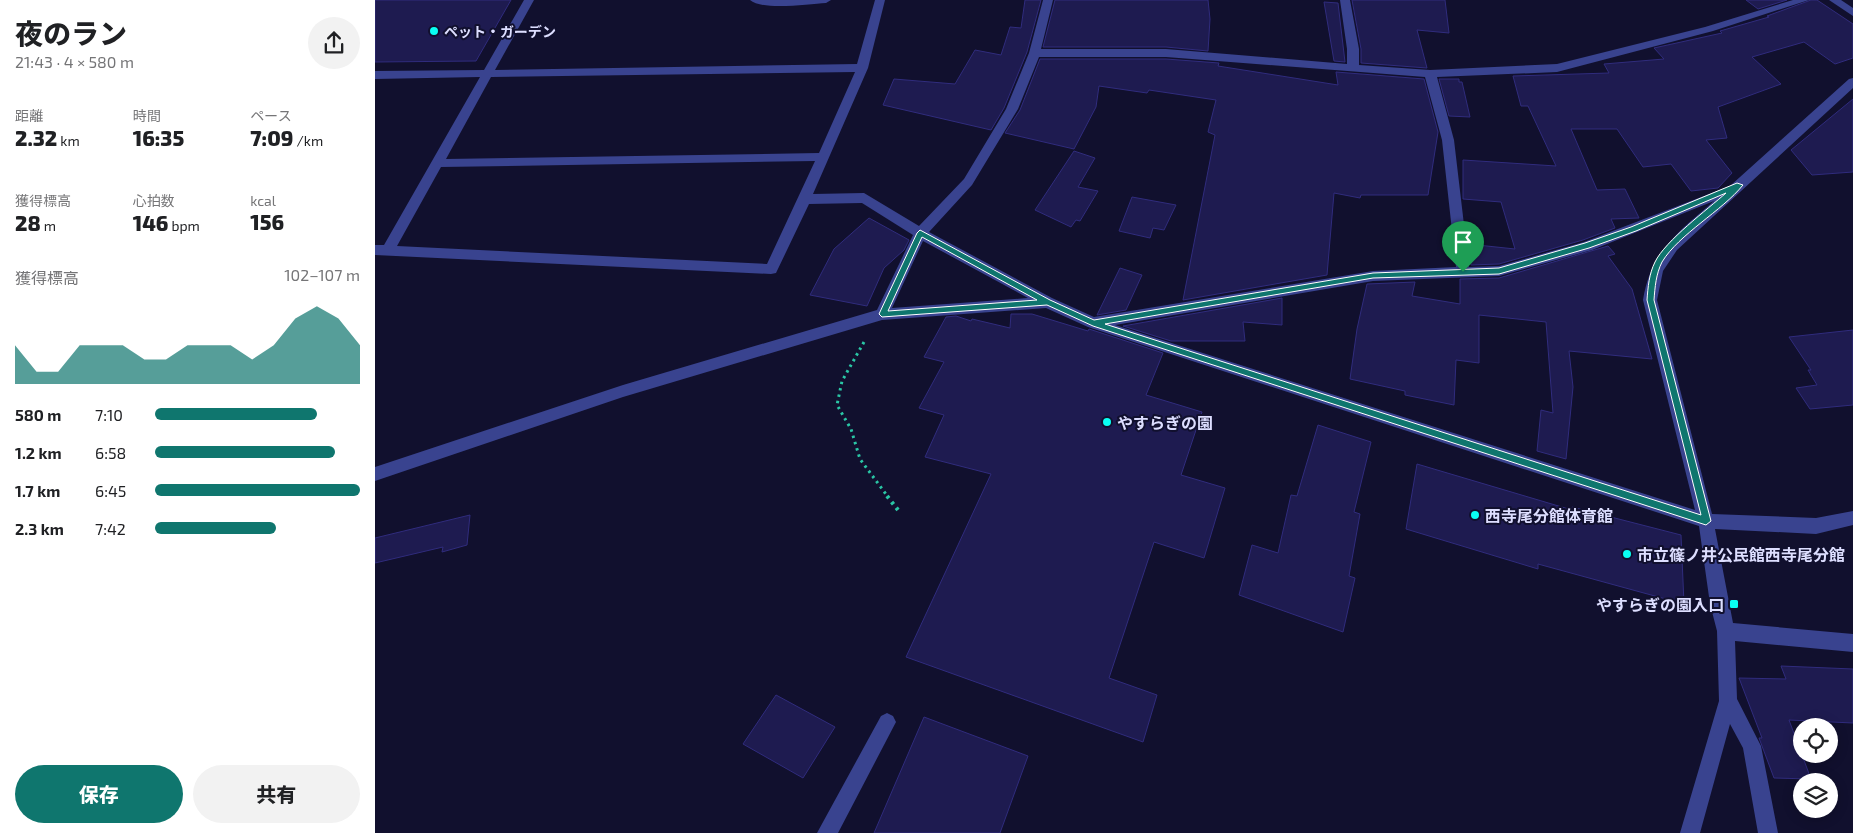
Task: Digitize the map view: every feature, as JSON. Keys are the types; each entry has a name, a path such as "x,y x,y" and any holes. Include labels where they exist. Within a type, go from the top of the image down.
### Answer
{"street":[{"path":"389,249 529,0"},
{"path":"755,0 783,3 825,0"},
{"path":"375,250 389,249 771,269 805,199 863,68 880,0"},
{"path":"882,314 920,233 968,182 1012,109 1035,53 1048,0"},
{"path":"1345,0 1353,49 1353,67"},
{"path":"1035,53 1166,53 1429,74 1557,68 1709,28 1804,0"},
{"path":"1835,0 1853,13"},
{"path":"375,75 863,68"},
{"path":"1429,74 1448,140 1463,272"},
{"path":"1690,833 1728,701 1726,631 1719,604 1706,521 1650,300 1652,280 1659,261 1672,246 1853,82"},
{"path":"438,163 823,157"},
{"path":"1093,323 1373,276 1499,271 1587,246 1740,185"},
{"path":"805,199 864,198 920,233 1047,302 1093,323 1706,521 1816,526 1853,518"},
{"path":"375,474 464,446 623,391 882,314 1047,302"},
{"path":"1726,631 1853,643"},
{"path":"1728,701 1752,746 1768,833"},
{"path":"827,833 887,722"}],"path":[{"path":"882,314 856,353 842,381 837,405 851,429 860,460 898,510"}],"building":[{"name":"ペット・ガーデン","path":"375,0 511,0 476,61 375,62"},
{"path":"1025,0 1041,0 1027,52 1004,108 991,130 883,105 894,79 955,84 975,50 1001,55 1010,27 1021,28"},
{"path":"1055,0 1208,0 1210,19 1208,51 1166,47 1043,47"},
{"path":"1352,0 1445,0 1449,33 1417,30 1427,68 1361,63 1361,49"},
{"path":"1746,0 1787,0 1758,9"},
{"path":"1811,0 1817,0 1853,24 1853,58 1835,64 1804,42 1752,57 1781,84 1718,107 1727,138 1706,140 1732,173 1718,188 1691,191 1671,164 1643,167 1617,129 1571,129 1597,190 1625,189 1639,218 1611,219 1615,228 1583,240 1499,264 1471,265 1468,244 1515,249 1501,202 1463,199 1463,160 1556,166 1528,106 1521,106 1513,76 1609,73 1604,64 1664,59 1654,48 1722,33 1720,31 1769,17 1767,16"},
{"path":"1324,2 1338,3 1345,62 1334,61"},
{"path":"1040,59 1166,59 1219,63 1218,66 1338,85 1336,72 1424,79 1438,132 1428,195 1361,195 1360,198 1334,193 1327,275 1183,300 1215,135 1208,132 1216,100 1149,90 1147,93 1099,86 1096,107 1074,149 1005,133 1020,110"},
{"path":"1439,79 1459,79 1459,82 1462,82 1470,117 1449,116"},
{"path":"1853,99 1853,172 1812,175 1791,150"},
{"path":"1074,151 1095,158 1078,187 1098,191 1080,221 1076,220 1071,227 1035,210"},
{"path":"1132,197 1176,205 1164,230 1153,228 1150,238 1119,231"},
{"path":"869,218 909,240 904,250 884,268 867,306 810,295 834,249"},
{"path":"1608,246 1615,254 1608,256 1632,289 1652,359 1569,351 1573,387 1566,459 1537,451 1541,410 1553,413 1546,322 1479,315 1479,363 1456,360 1454,405 1405,395 1405,391 1350,379 1357,329 1367,284 1415,282 1412,296 1460,304 1460,279 1499,278"},
{"path":"1120,268 1142,275 1126,310 1097,315"},
{"path":"1282,298 1282,325 1243,322 1245,341 1171,341 1123,326"},
{"path":"1011,314 1032,314 1088,331 1089,329 1163,353 1146,395 1202,412 1181,475 1225,488 1204,558 1154,542 1109,678 1157,695 1143,742 906,657 991,474 925,457 944,415 919,408 944,362 924,357 946,317 956,316 971,321 972,319 1010,328"},
{"path":"1853,330 1853,405 1810,409 1796,388 1817,385 1808,370 1811,370 1789,337"},
{"path":"1318,425 1371,442 1354,512 1360,514 1349,576 1355,578 1343,632 1239,595 1252,545 1278,553 1291,495 1297,496"},
{"path":"1417,464 1572,510 1572,507 1681,535 1684,604 1538,564 1538,569 1406,529"},
{"path":"470,515 467,545 442,552 443,547 375,563 375,538"},
{"path":"1781,666 1853,669 1853,723 1838,722 1838,718 1793,718 1793,720 1789,720 1793,731 1793,763 1805,763 1809,773 1793,773 1793,779 1774,778 1759,738 1762,738 1739,678 1786,679"},
{"path":"776,695 835,727 803,778 743,744"},
{"path":"924,717 1028,756 1000,833 874,833"}],"place":[{"name":"ペット・ガーデン","path":"434,31"},
{"name":"やすらぎの園","path":"1107,422"},
{"name":"西寺尾分館体育館","path":"1475,515"},
{"name":"市立篠ノ井公民館西寺尾分館","path":"1627,554"},
{"name":"やすらぎの園入口","path":"1734,604"}],"route":[{"path":"1463,272 1373,276 1093,323 1047,302 882,314 920,233 1047,302 1093,323 1706,521 1650,300 1652,280 1659,261 1672,246 1740,185 1587,246 1499,271 1463,272"}]}
